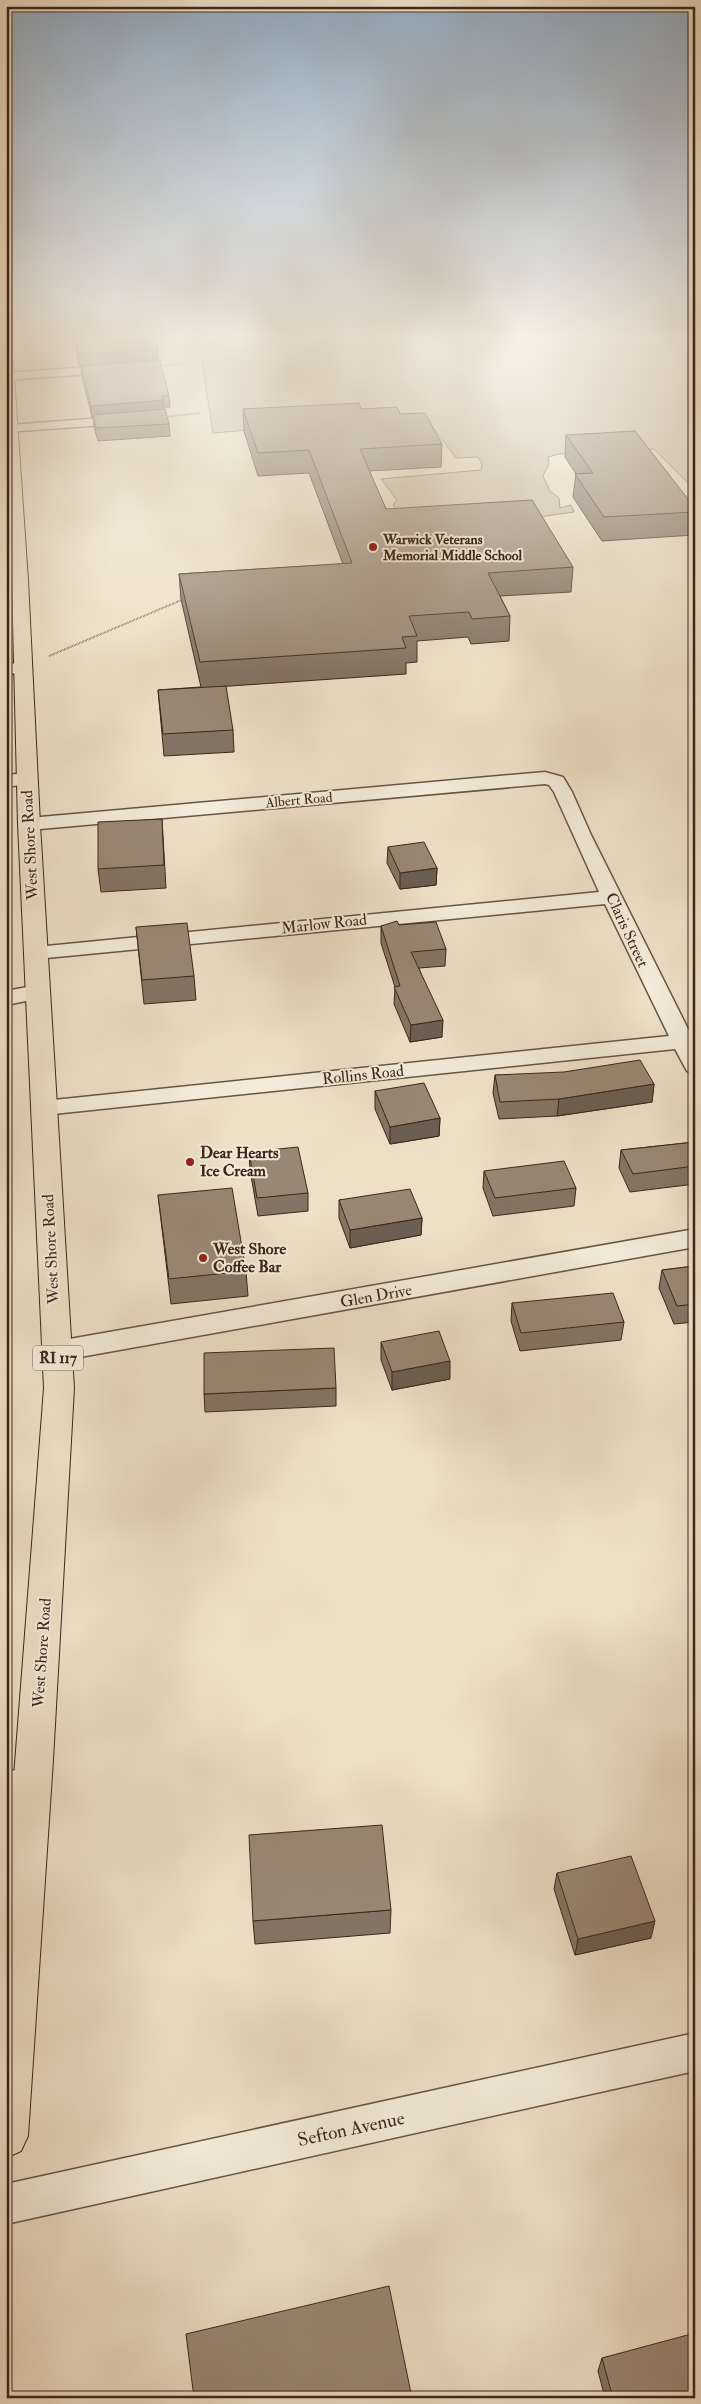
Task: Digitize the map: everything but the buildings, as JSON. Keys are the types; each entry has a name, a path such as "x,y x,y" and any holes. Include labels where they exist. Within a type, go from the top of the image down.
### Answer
{"main road":[{"name":"West Shore Road","path":"6,2136 20,1785 58,1400 58,1351 51,1263 29,824 16,780 9,449"}],"street":[{"name":"Albert Road","path":"29,824 545,778 556,781 563,792"},
{"name":"Claris Street","path":"563,792 581,835 695,1066"},
{"name":"Marlow Road","path":"36,954 612,897"},
{"path":"6,998 38,992"},
{"name":"Rollins Road","path":"44,1108 682,1041"},
{"name":"Glen Drive","path":"58,1351 695,1238"},
{"name":"Sefton Avenue","path":"6,2204 695,2052"}],"path":[{"path":"14,668 185,598"}],"shaded area":[{"path":"449,449 650,449 559,454 548,457 549,464 543,476 550,491 559,498 560,508 571,505 574,512 538,517 407,524 393,505 397,500 381,479 481,470 482,464 478,457 456,458"},
{"path":"654,449 695,449 695,490"}],"place":[{"name":"Warwick Veterans Memorial Middle School","path":"373,547"},
{"name":"Dear Hearts Ice Cream","path":"190,1162"},
{"name":"West Shore Coffee Bar","path":"203,1258"}]}
